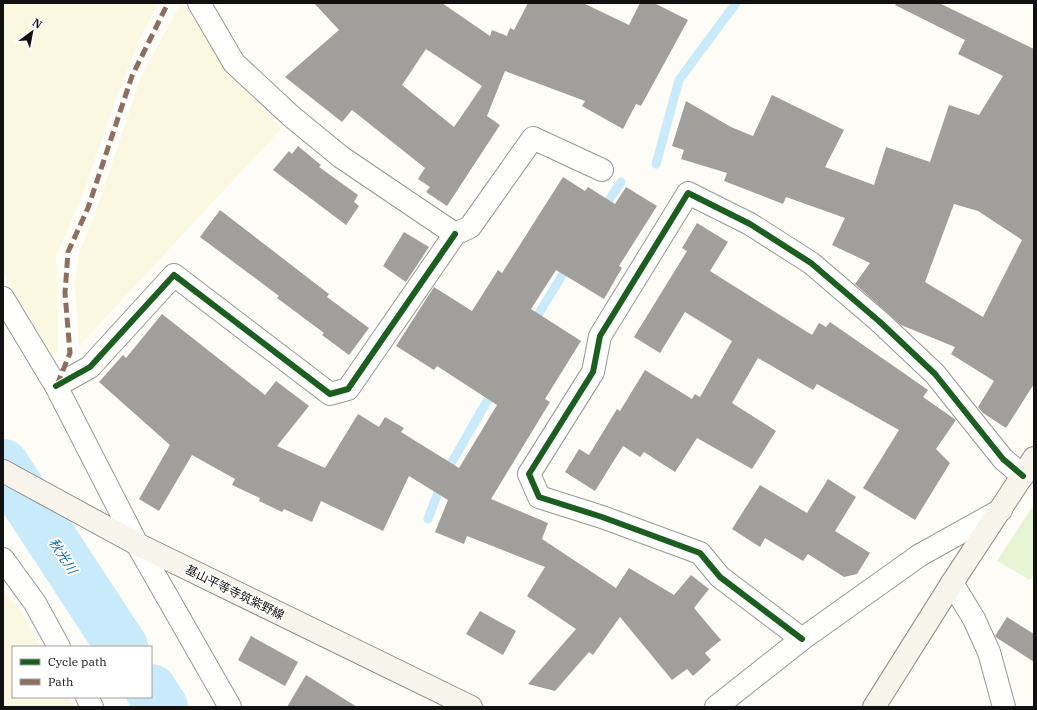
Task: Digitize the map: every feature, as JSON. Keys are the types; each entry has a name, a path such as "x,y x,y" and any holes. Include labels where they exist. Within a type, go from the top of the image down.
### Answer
{"main road":[{"path":"874,707 952,583 1028,467"},
{"name":"基山平等寺筑紫野線","path":"3,471 137,544 471,707"}],"street":[{"path":"199,3 234,63 291,116 341,157 455,234"},
{"path":"56,386 90,367 174,275 330,394 348,389 455,234 470,227 533,138 602,170"},
{"path":"802,639 720,577 700,553 602,517 539,497 529,474 593,372 600,336 688,193 750,224 811,264 880,322 935,374 1004,459 1028,467"},
{"path":"3,298 56,386 137,544 230,707"},
{"path":"716,707 802,639 920,555 1001,510"},
{"path":"3,559 35,603 58,646"},
{"path":"952,583 974,619 989,652 1004,707"},
{"path":"88,698 92,707"}],"shaded area":[{"path":"3,3 158,3 139,40 116,98 85,188 56,255 58,328 57,353 53,355 3,272"},
{"path":"179,6 187,7 224,66 281,129 79,346 75,283 79,253 97,209 141,77"},
{"path":"3,591 20,610 39,646 12,646 12,698 70,698 74,707 3,707"}],"green space":[{"path":"1034,504 1034,575 1030,580 997,561"}],"building":[{"path":"314,3 442,3 490,36 492,30 507,36 510,28 514,30 528,3 583,3 629,25 640,3 654,3 688,20 641,106 636,104 623,129 582,106 585,101 505,71 487,116 500,125 447,206 426,192 430,187 418,179 425,168 352,110 342,122 285,77 339,30","holes":["426,49 482,86 454,127 402,85"]},
{"path":"897,3 939,3 1034,49 1034,384 1006,428 983,413 978,407 994,381 951,354 955,347 901,325 855,284 870,263 832,245 845,218 786,197 783,204 724,181 727,173 681,159 684,150 672,146 686,101 731,127 753,136 772,95 844,130 825,167 874,185 886,147 930,162 949,105 979,115 1003,76 958,54 965,40 895,5","holes":["954,204 978,211 1022,240 983,317 925,282"]},
{"path":"298,146 321,165 319,167 358,195 354,202 359,206 346,225 273,170 289,151 292,154"},
{"path":"563,177 585,191 588,187 615,204 626,187 657,206 619,266 622,268 604,299 556,270 531,309 581,341 545,399 550,402 491,499 548,523 542,539 616,588 629,568 674,595 691,575 709,589 694,608 721,640 705,653 711,660 693,676 687,669 672,680 620,617 593,655 589,652 555,691 528,684 576,629 527,596 545,567 467,536 464,544 435,532 448,500 409,476 383,531 321,501 312,522 284,509 282,512 259,501 260,498 232,485 235,479 192,455 159,511 139,499 170,445 99,382 123,355 126,358 162,314 265,395 276,381 309,406 277,446 325,468 358,414 379,427 385,417 404,428 401,432 459,468 497,405 437,366 434,370 396,346 434,287 472,311 498,270 502,273"},
{"path":"220,210 329,294 327,297 369,328 349,355 322,335 324,333 277,298 279,296 200,237"},
{"path":"697,223 728,242 710,271 812,335 819,323 826,327 830,322 928,390 923,397 956,420 936,449 950,463 915,520 863,488 899,430 817,384 813,390 758,358 732,403 776,431 752,469 697,438 675,472 644,452 640,457 623,446 595,491 565,472 579,449 589,455 617,409 620,411 645,370 692,399 695,394 700,397 732,341 685,312 660,353 634,337 687,251 682,248"},
{"path":"404,232 429,247 406,282 383,266"},
{"path":"828,479 856,497 835,531 870,553 857,574 844,577 808,554 803,561 765,538 760,547 732,529 760,485 807,513"},
{"path":"480,611 516,631 503,655 466,634"},
{"path":"1007,617 1034,634 1034,662 995,636"},
{"path":"251,636 298,662 285,686 238,660"},
{"path":"306,675 357,707 287,707"}],"waterway":[{"path":"656,164 679,80 736,3"},
{"path":"603,209 621,182"},
{"path":"533,323 569,264"},
{"path":"428,519 445,474 494,389"},
{"name":"秋光川","path":"3,465 121,646"},
{"name":"秋光川","path":"152,692 162,707"}],"marked path":[{"path":"57,385 70,353 65,293 68,252 88,208 132,76 168,3"}],"cycle path":[{"path":"802,639 720,577 700,553 602,517 539,497 529,474 593,372 600,336 688,193 750,224 811,263 880,322 935,374 1003,459 1023,476"},
{"path":"56,386 90,367 174,275 330,394 348,389 455,234"}]}
